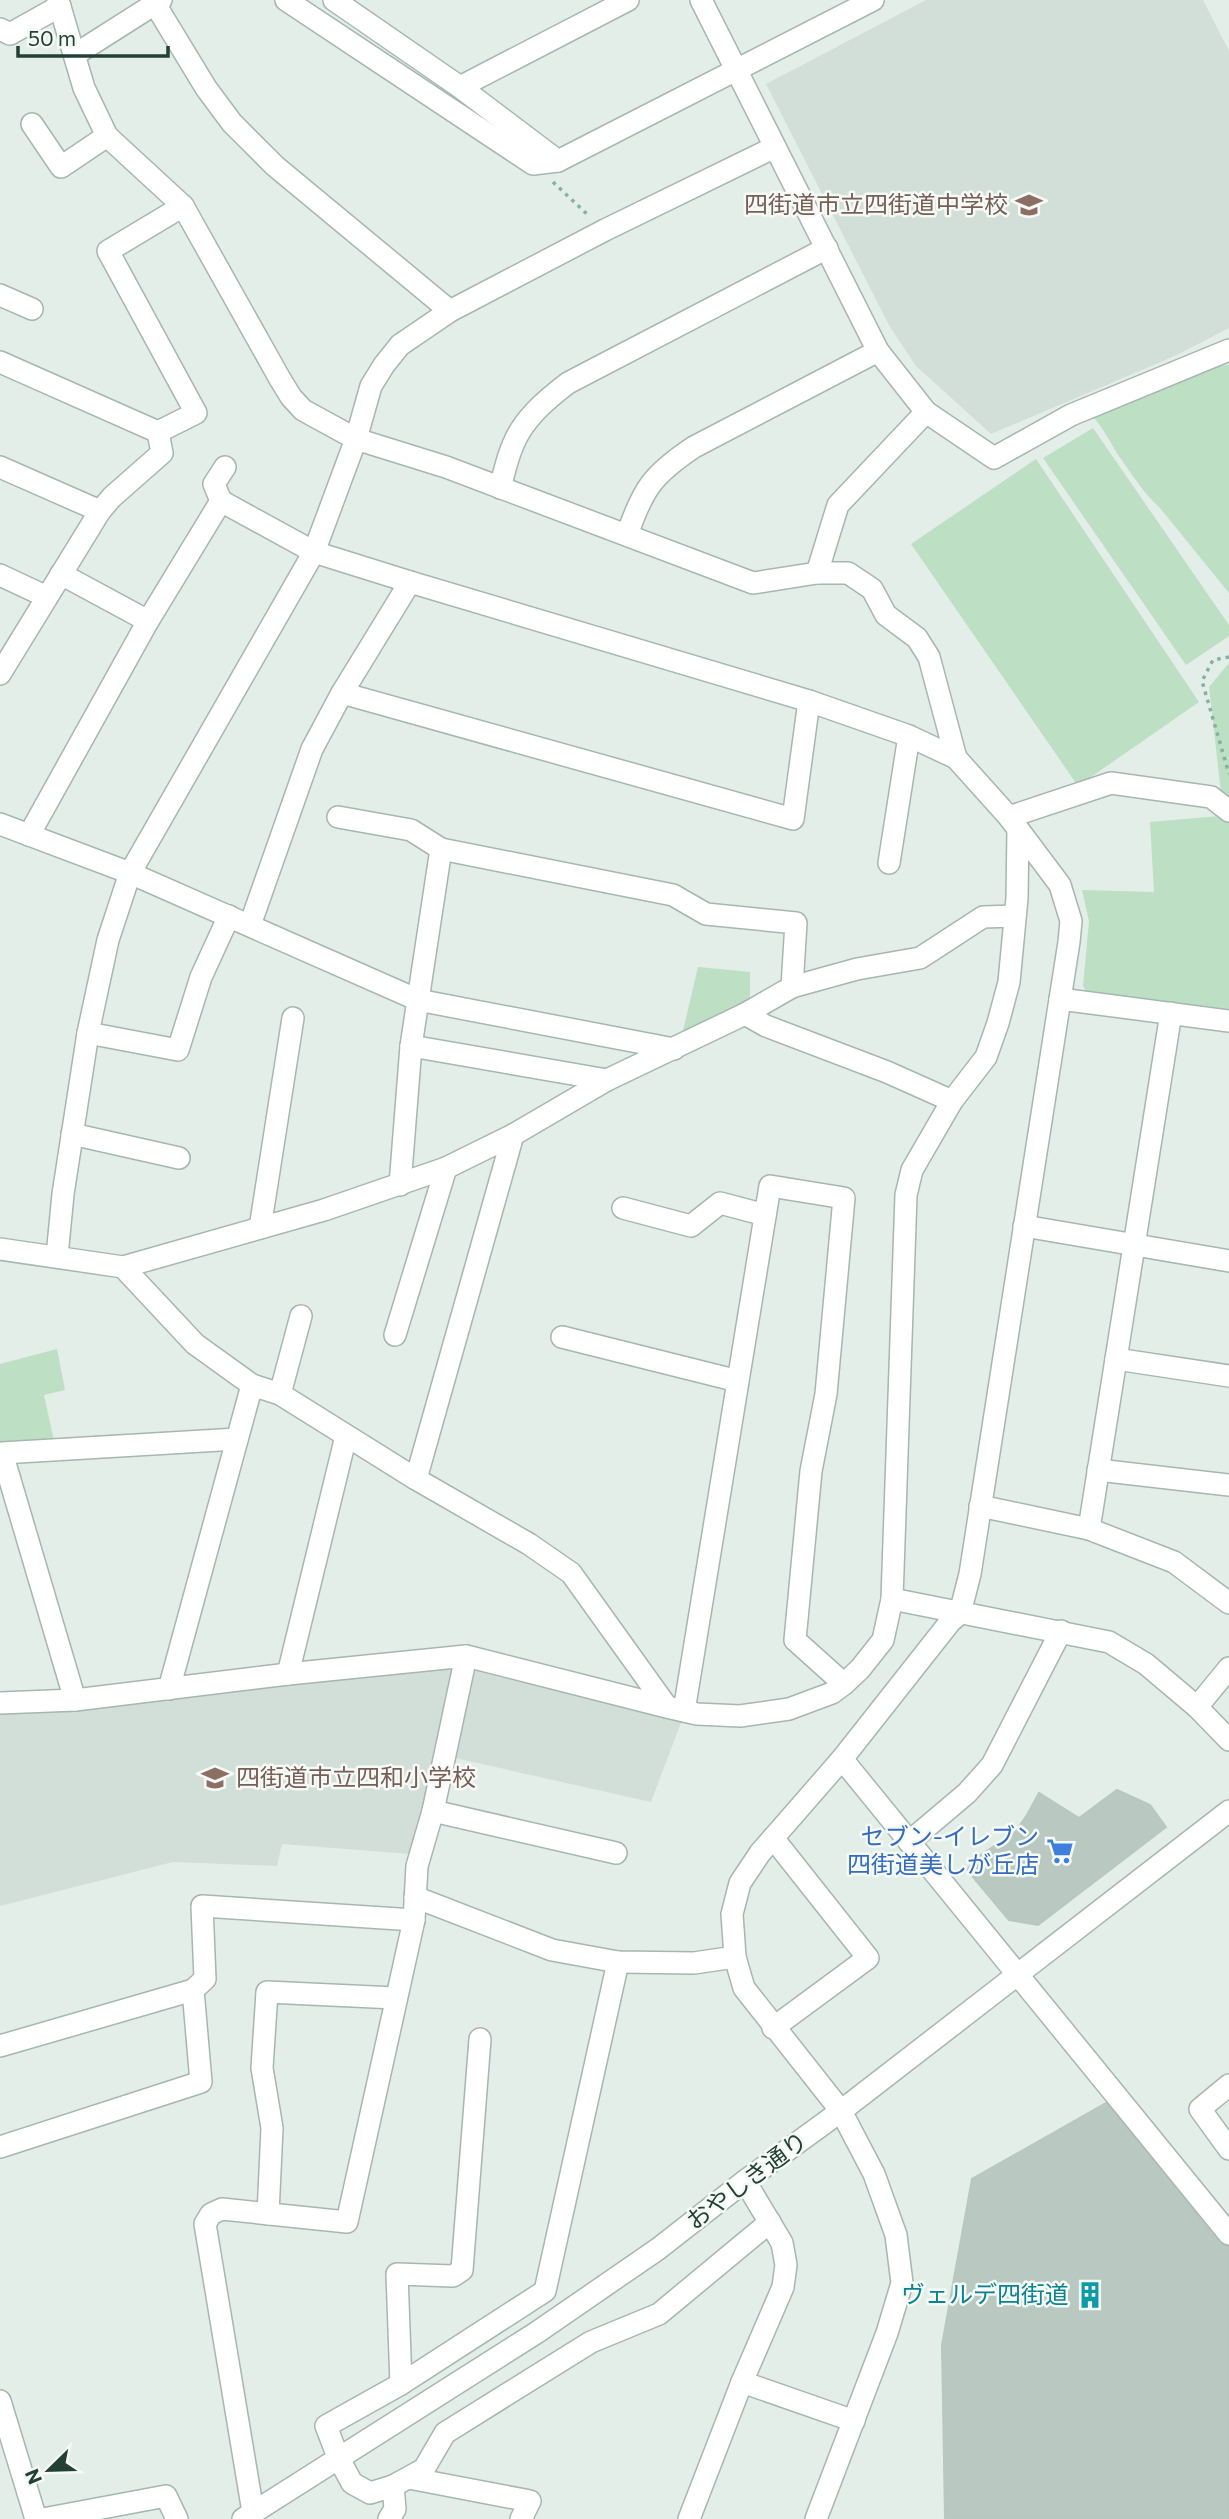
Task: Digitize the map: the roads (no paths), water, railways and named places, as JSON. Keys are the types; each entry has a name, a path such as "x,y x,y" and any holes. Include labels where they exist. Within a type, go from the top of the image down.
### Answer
{"street":[{"path":"286,0 533,164 558,162 873,0"},
{"path":"460,87 628,0"},
{"path":"701,0 878,351 926,412 994,458 1070,415 1229,350"},
{"path":"337,1 460,87 558,162"},
{"path":"76,54 158,2 206,88 232,123 275,166 450,311"},
{"path":"0,29 10,34 59,3 84,88 107,136 183,206 291,397 303,410 356,439 446,467 753,583 817,573 848,573 872,589 886,614 917,638 929,657 956,758"},
{"path":"32,124 61,167 107,136"},
{"path":"57,1256 63,1194 88,1033 108,940 130,873 314,552 356,439 371,386 384,365 400,345 450,311 775,147"},
{"path":"158,432 196,413 108,251 183,206"},
{"path":"500,488 513,443 526,422 547,399 568,383 827,248"},
{"path":"0,295 32,309"},
{"path":"627,536 638,503 650,482 668,464 694,447 878,351"},
{"path":"0,362 158,432"},
{"path":"817,573 838,505 926,412"},
{"path":"0,674 100,512 112,497 162,453 158,432"},
{"path":"0,467 100,512"},
{"path":"225,467 214,484 221,501 314,552 809,701 909,736 956,758 1013,823 1060,885 1068,907 1071,921 1060,999 970,1574 960,1613 950,1622 842,1759 760,1853 740,1883 732,1914 735,1957 744,1988 841,2111 874,2174 896,2235 902,2283 887,2333 816,2519"},
{"path":"29,835 148,621 221,501"},
{"path":"61,574 148,621"},
{"path":"0,575 47,597"},
{"path":"250,925 312,749 342,693 410,582"},
{"path":"342,693 793,819 809,701"},
{"path":"889,863 909,736"},
{"path":"1013,823 1111,783 1211,797 1229,811"},
{"path":"338,817 411,830 441,849 673,894 706,914 796,923 792,988"},
{"path":"0,1703 75,1700 466,1656 676,1709 740,1716 789,1709 832,1693 844,1684 883,1640 892,1599 905,1195 912,1170 951,1101 986,1057 995,1035 1009,982 1015,916 1013,823"},
{"path":"0,824 130,873 418,1000 674,1049"},
{"path":"400,1185 411,1046 441,849"},
{"path":"88,1033 178,1050 201,977 229,916"},
{"path":"0,1249 123,1267 324,1210 446,1168 513,1135 607,1080 745,1014 792,988 857,969 920,958 984,917 1015,916"},
{"path":"1060,999 1229,1021"},
{"path":"1089,1529 1171,1013"},
{"path":"745,1014 766,1026 887,1072 951,1101"},
{"path":"260,1228 293,1017"},
{"path":"411,1046 607,1080"},
{"path":"72,1134 178,1158"},
{"path":"416,1479 513,1135"},
{"path":"395,1335 446,1168"},
{"path":"676,1709 738,1381 770,1186 844,1198 826,1394 811,1471 795,1640 844,1684"},
{"path":"623,1208 691,1226 720,1203 765,1215"},
{"path":"1024,1226 1229,1261"},
{"path":"123,1267 195,1345 252,1385 280,1394 416,1479 529,1544 570,1573 676,1709"},
{"path":"280,1394 301,1316"},
{"path":"562,1338 738,1381"},
{"path":"1116,1359 1229,1377"},
{"path":"169,1689 252,1385"},
{"path":"288,1674 346,1436"},
{"path":"75,1700 2,1453 237,1439"},
{"path":"1098,1470 1229,1485"},
{"path":"980,1506 1089,1529 1174,1562 1229,1603"},
{"path":"892,1599 1109,1642 1146,1664 1197,1707 1229,1740"},
{"path":"909,1842 967,1793 992,1765 1061,1631"},
{"path":"248,2516 205,2224 211,2214 222,2209 347,2222 414,1920 417,1866 433,1811 466,1656"},
{"path":"1197,1707 1229,1668"},
{"path":"842,1759 1229,2234"},
{"path":"433,1811 616,1853"},
{"name":"おやしき通り","path":"248,2516 536,2333 658,2249 1229,1811"},
{"path":"773,2028 868,1958 774,1838"},
{"path":"415,1897 552,1950 618,1962 694,1963 735,1957"},
{"path":"0,2046 192,1990 205,1979 202,1906 414,1920"},
{"path":"618,1962 545,2291 401,2384 326,2426 352,2483 370,2493 401,2482 424,2469 445,2433 591,2342 659,2314 770,2222"},
{"path":"0,2147 201,2082 192,1990"},
{"path":"268,2214 272,2128 262,2068 267,1992 395,1998"},
{"path":"401,2384 397,2274 453,2276 462,2270 480,2039"},
{"path":"1229,2085 1200,2109 1229,2149"},
{"path":"689,2519 742,2382 783,2287 786,2265 782,2243 745,2181"},
{"path":"742,2382 854,2421"},
{"path":"0,2401 36,2519"},
{"path":"389,2519 395,2509 401,2482"},
{"path":"401,2482 530,2501 521,2519"},
{"path":"43,2519 166,2496 177,2519"}],"place":[{"name":"四街道市立四街道中学校","path":"1029,205"},
{"name":"四街道市立四和小学校","path":"215,1778"},
{"name":"セブン-イレブン 四街道美しが丘店","path":"1060,1851"},
{"name":"ヴェルデ四街道","path":"1090,2295"}]}
